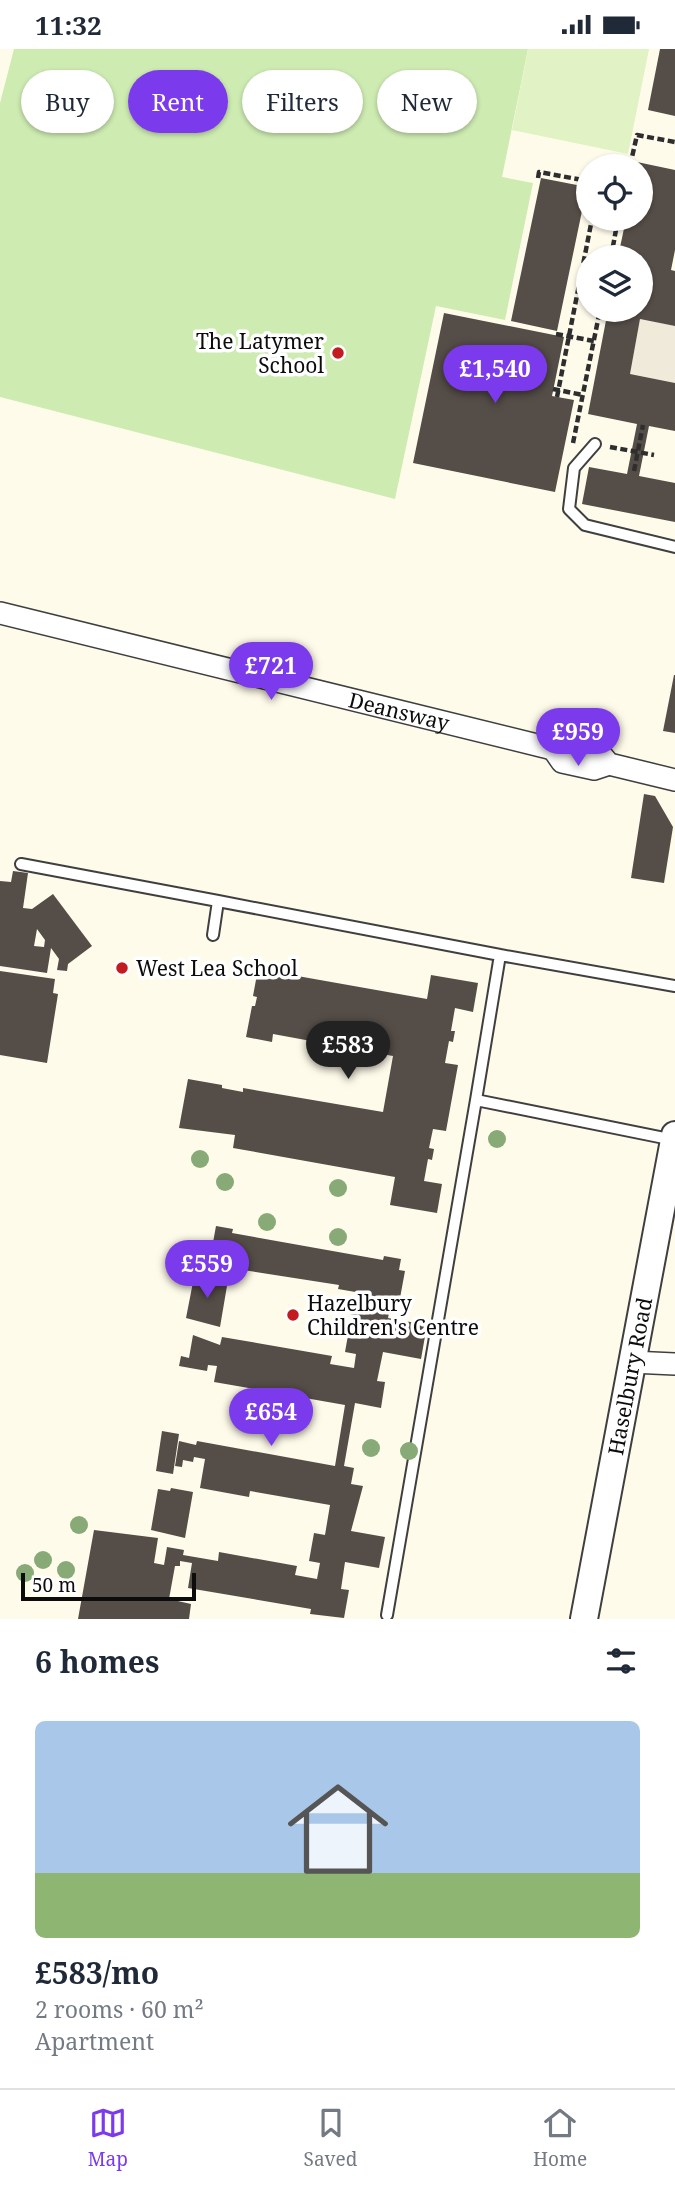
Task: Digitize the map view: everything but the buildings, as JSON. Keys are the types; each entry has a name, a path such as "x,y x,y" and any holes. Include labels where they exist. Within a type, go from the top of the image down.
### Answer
{"street":[{"name":"Deansway","path":"0,613 553,749 562,762 594,769 609,764 675,780"},
{"name":"Haselbury Road","path":"584,1619 675,1137"},
{"path":"631,1362 675,1364"}],"lane":[{"path":"595,444 574,468 569,509 585,524 675,547"},
{"path":"21,864 675,986"},
{"path":"212,935 218,901"},
{"path":"387,1615 500,955"},
{"path":"476,1100 675,1137"}],"path":[{"path":"633,154 637,135 675,142"},
{"path":"538,178 539,172 576,179"},
{"path":"557,397 556,389 590,231"},
{"path":"574,468 572,451 598,322"},
{"path":"556,334 594,341"},
{"path":"556,389 583,395"},
{"path":"634,471 643,425"},
{"path":"595,444 654,455"}],"green space":[{"path":"14,49 528,49 502,177 533,183 505,320 436,306 395,499 0,397 0,103"},
{"path":"528,49 649,49 628,154 512,130"}],"shaded area":[{"path":"639,322 675,326 675,383 630,374"}],"place":[{"name":"The Latymer School","path":"338,353"},
{"name":"West Lea School","path":"122,968"},
{"name":"Hazelbury Children's Centre","path":"293,1315"}]}
